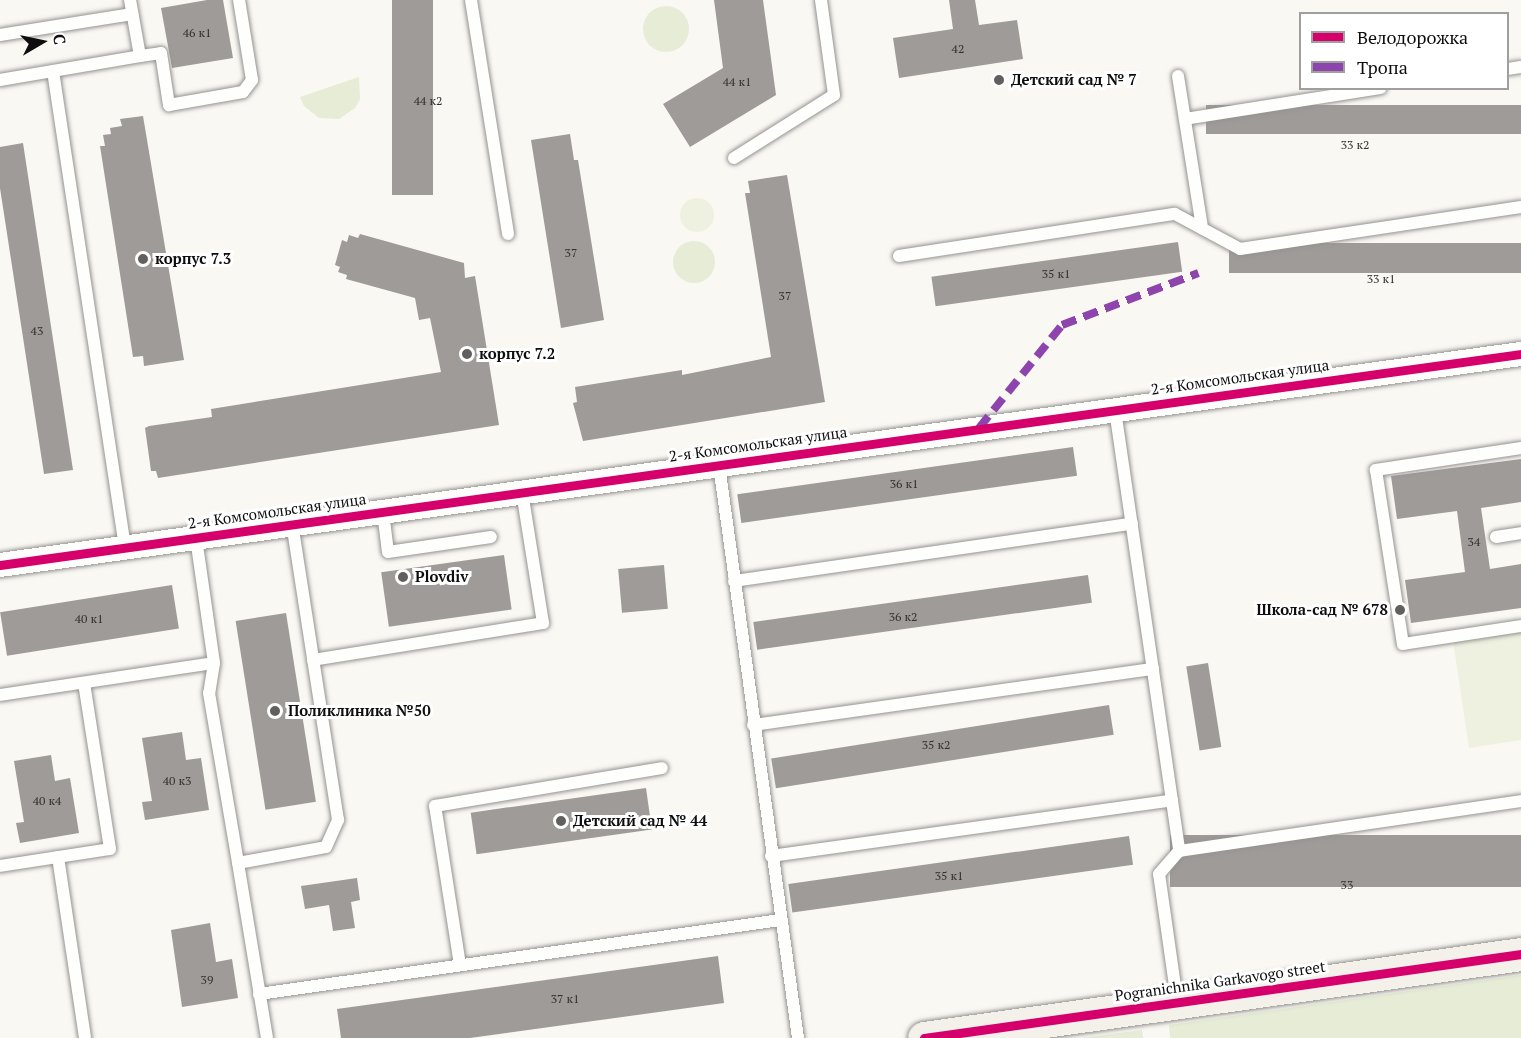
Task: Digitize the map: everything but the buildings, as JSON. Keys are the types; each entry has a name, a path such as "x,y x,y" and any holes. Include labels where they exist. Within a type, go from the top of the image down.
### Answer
{"street":[{"name":"2-я Комсомольская улица","path":"0,565 1521,354"},
{"name":"Pogranichnika Garkavogo street","path":"924,1038 1521,954"}],"lane":[{"path":"130,0 140,56"},
{"path":"0,80 160,53 169,105 243,92 252,80 239,0"},
{"path":"471,0 508,234"},
{"path":"734,158 834,96 820,0"},
{"path":"0,35 132,14"},
{"path":"53,71 125,546"},
{"path":"1178,76 1202,228"},
{"path":"1185,118 1368,90"},
{"path":"899,256 1175,214 1240,249 1521,207"},
{"path":"1115,410 1179,851"},
{"path":"1521,448 1376,470 1402,644 1521,626"},
{"path":"719,465 771,856 798,1038"},
{"path":"313,660 543,623 522,492"},
{"path":"383,512 388,552 491,537"},
{"path":"238,863 326,847 338,820 292,524"},
{"path":"734,580 1132,524"},
{"path":"1496,537 1521,533"},
{"path":"196,538 214,663 209,693 267,1038"},
{"path":"0,695 214,663"},
{"path":"753,725 1153,669"},
{"path":"0,866 110,849 84,683"},
{"path":"460,964 435,806 662,768"},
{"path":"771,856 1172,800"},
{"path":"1177,1003 1159,874 1179,851 1521,801"},
{"path":"58,857 85,1038"},
{"path":"260,994 780,920"}],"green space":[{"path":"666,6 682,13 689,29 682,45 666,52 650,45 643,29 650,13"},
{"path":"359,77 360,99 355,108 339,119 319,118 304,106 300,97"},
{"path":"697,198 709,203 714,215 709,227 697,232 685,227 680,215 685,203"},
{"path":"694,241 709,247 715,262 709,277 694,283 679,277 673,262 679,247"},
{"path":"1521,631 1521,740 1469,748 1453,641"},
{"path":"1521,975 1521,1038 1170,1038 1169,1025"},
{"path":"1142,1030 1143,1038 1081,1038"}],"marked path":[{"path":"979,428 1062,325 1198,273"}],"cycle path":[{"path":"0,565 1521,354"},
{"path":"924,1038 1521,954"}],"place":[{"name":"Детский сад № 7","path":"999,80"},
{"name":"корпус 7.3","path":"143,259"},
{"name":"корпус 7.2","path":"467,354"},
{"name":"Plovdiv","path":"403,577"},
{"name":"Школа-сад № 678","path":"1400,610"},
{"name":"Поликлиника №50","path":"275,711"},
{"name":"Детский сад № 44","path":"561,821"}]}
